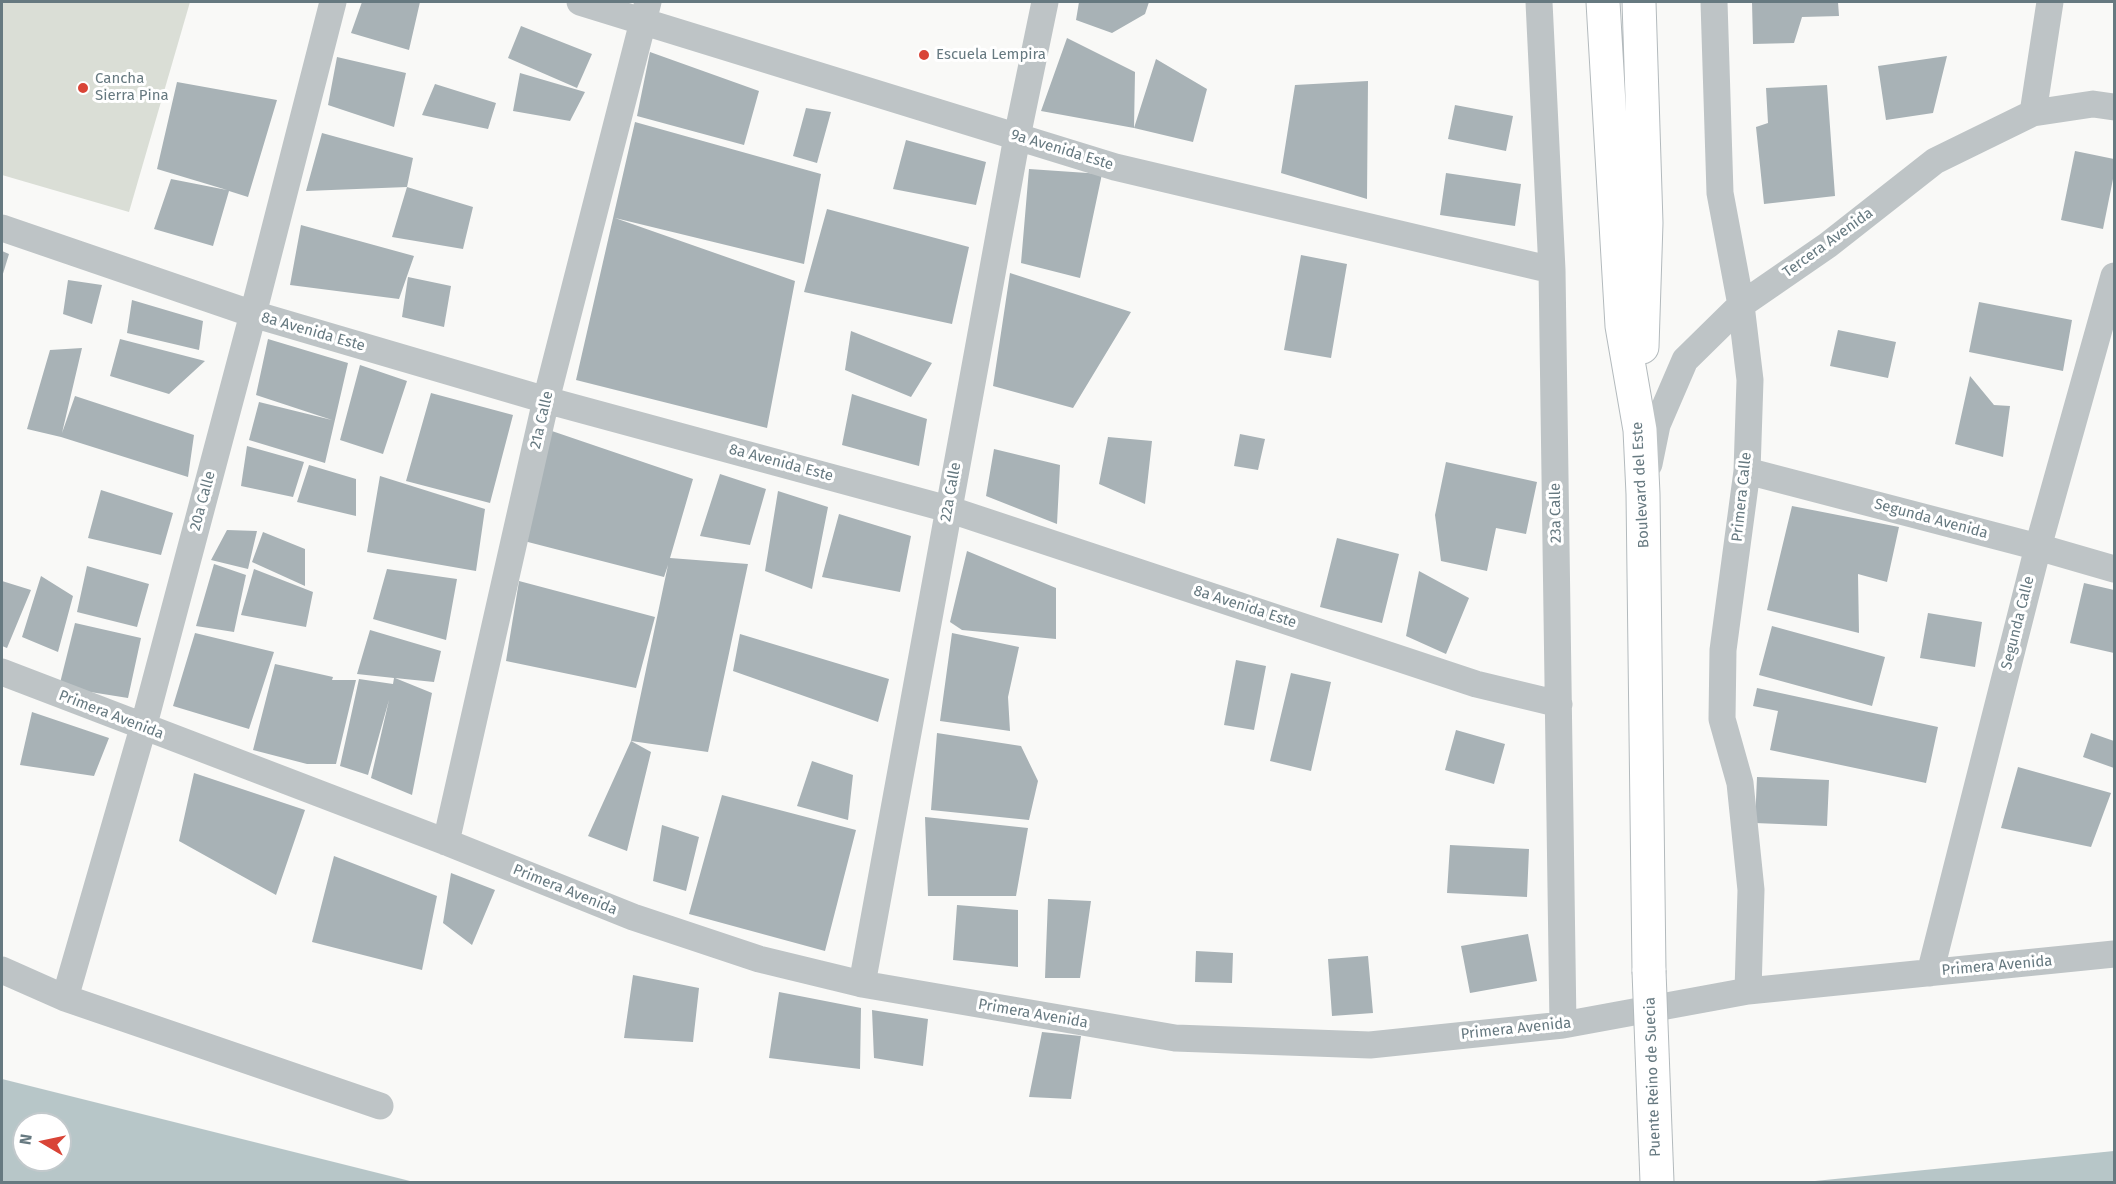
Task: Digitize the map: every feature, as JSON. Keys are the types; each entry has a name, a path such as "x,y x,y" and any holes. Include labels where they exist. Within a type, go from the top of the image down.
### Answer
{"main road":[{"name":"Boulevard del Este","path":"1603,2 1622,326 1640,430 1643,494 1649,971"},
{"path":"1639,2 1646,223 1640,430"},
{"name":"Puente Reino de Suecia","path":"1649,971 1657,1182"}],"street":[{"name":"20a Calle","path":"64,998 143,728 333,2"},
{"name":"9a Avenida Este","path":"580,2 646,11 1017,137 1115,167 1552,270"},
{"name":"22a Calle","path":"862,984 1017,137 1045,2"},
{"name":"23a Calle","path":"1539,2 1552,270 1563,1025"},
{"name":"Primera Calle","path":"1714,2 1720,193 1741,305 1750,380 1748,471 1722,650 1722,719 1740,783 1751,890 1748,991"},
{"path":"2033,113 2050,2"},
{"name":"21a Calle","path":"446,842 546,400 646,11"},
{"name":"Tercera Avenida","path":"1643,494 1658,425 1685,360 1741,305 1828,246 1935,161 2033,113 2093,104 2115,107"},
{"name":"8a Avenida Este","path":"2,228 253,314 546,400 948,509 1476,684 1559,704"},
{"name":"Segunda Calle","path":"1930,973 2038,547 2115,276"},
{"name":"Segunda Avenida","path":"1748,471 2115,569"},
{"name":"Primera Avenida","path":"2,672 143,728 446,842 643,921 759,959 862,984 1175,1038 1370,1045 1563,1025 1748,991 1930,973 2113,948"},
{"path":"2,969 64,998 380,1106"}],"shaded area":[{"name":"Cancha Sierra Pina","path":"2,2 190,2 129,212 2,175"},
{"path":"2,1079 414,1182 2,1182"},
{"path":"2114,1151 2114,1182 1805,1182"}],"building":[{"path":"362,2 420,2 409,50 351,33"},
{"path":"1079,2 1149,2 1145,14 1112,33 1076,20"},
{"path":"1752,2 1838,2 1839,16 1802,17 1794,43 1753,44"},
{"path":"521,26 592,54 577,88 508,58"},
{"path":"1067,38 1135,72 1134,128 1041,111"},
{"path":"650,52 759,91 744,145 637,116"},
{"path":"1947,56 1933,113 1886,120 1878,66"},
{"path":"337,57 406,73 394,127 328,105"},
{"path":"1156,59 1207,89 1193,142 1134,128"},
{"path":"520,73 585,92 570,121 513,111"},
{"path":"1368,81 1367,199 1281,173 1295,85"},
{"path":"177,82 277,100 248,197 229,191 213,246 154,229 171,179 227,190 157,169"},
{"path":"435,84 496,103 488,129 422,115"},
{"path":"1827,85 1835,196 1764,204 1756,127 1768,123 1766,88"},
{"path":"1455,105 1513,116 1506,151 1448,139"},
{"path":"806,108 831,112 817,163 793,156"},
{"path":"635,122 821,174 804,264 615,218 795,281 767,428 576,380"},
{"path":"322,133 413,158 407,187 306,191"},
{"path":"906,140 986,162 976,205 893,189"},
{"path":"2075,151 2114,159 2114,174 2103,229 2061,220"},
{"path":"1029,169 1102,174 1080,278 1021,263"},
{"path":"1446,173 1521,184 1515,226 1440,215"},
{"path":"407,187 473,207 463,249 392,237"},
{"path":"827,209 969,247 952,324 804,292"},
{"path":"301,225 414,256 399,299 290,285"},
{"path":"2,251 9,254 2,277"},
{"path":"1301,255 1347,264 1331,358 1284,350"},
{"path":"1010,273 1131,312 1073,408 993,386"},
{"path":"408,277 451,286 444,327 402,317"},
{"path":"68,280 102,285 92,324 63,314"},
{"path":"132,300 203,321 199,350 127,333"},
{"path":"1979,302 2072,320 2063,371 1969,352"},
{"path":"1838,330 1896,342 1888,378 1830,366"},
{"path":"851,331 932,363 911,397 845,370"},
{"path":"120,339 205,361 169,394 110,376"},
{"path":"268,339 348,363 325,463 249,440 259,402 332,420 256,395"},
{"path":"82,348 62,433 75,396 194,435 188,477 61,437 27,429 50,350"},
{"path":"360,365 407,381 383,454 340,440"},
{"path":"1970,376 1994,405 2010,406 2003,457 1955,444"},
{"path":"431,393 513,415 490,503 406,481"},
{"path":"852,394 927,419 919,466 842,445"},
{"path":"546,429 693,479 670,558 748,564 708,752 631,741 668,565 664,577 524,541"},
{"path":"1240,434 1265,439 1258,470 1234,466"},
{"path":"1108,437 1152,441 1145,504 1099,484"},
{"path":"247,446 304,462 293,497 241,486"},
{"path":"994,449 1060,465 1057,524 986,496"},
{"path":"1446,462 1537,482 1526,534 1496,528 1487,571 1441,561 1435,515"},
{"path":"309,465 356,479 356,516 297,502"},
{"path":"720,474 766,489 750,545 700,536"},
{"path":"380,476 485,509 476,571 367,552"},
{"path":"101,490 173,513 161,555 88,538"},
{"path":"778,491 828,507 812,589 765,571"},
{"path":"1792,506 1899,527 1887,582 1858,574 1859,633 1767,610"},
{"path":"839,514 911,536 900,592 822,577"},
{"path":"227,530 257,531 248,569 211,560"},
{"path":"263,532 305,549 305,586 252,562"},
{"path":"1337,538 1399,554 1382,623 1320,607"},
{"path":"967,551 1056,588 1056,639 962,630 950,622"},
{"path":"214,564 246,575 234,632 196,626"},
{"path":"87,566 149,584 137,627 77,612"},
{"path":"254,569 313,592 306,627 241,615"},
{"path":"387,569 457,579 446,640 373,619"},
{"path":"1419,571 1469,598 1446,654 1406,636"},
{"path":"41,576 73,596 58,652 22,637"},
{"path":"2,581 31,590 7,648 2,646"},
{"path":"519,581 655,617 636,688 506,661"},
{"path":"2084,583 2114,590 2114,653 2070,643"},
{"path":"1928,613 1982,622 1975,667 1920,658"},
{"path":"75,623 141,638 128,698 59,687"},
{"path":"1772,626 1885,657 1872,706 1759,675"},
{"path":"370,630 441,651 434,682 395,678 432,693 412,795 371,778 389,700 368,775 340,766 359,679 393,684 394,678 357,674"},
{"path":"195,633 274,652 249,729 173,706"},
{"path":"952,633 1019,647 1008,697 1010,731 940,721"},
{"path":"740,634 889,679 878,722 733,671"},
{"path":"1236,660 1266,666 1254,730 1224,725"},
{"path":"275,664 333,677 332,680 356,680 336,764 307,764 253,750"},
{"path":"1291,673 1331,682 1311,771 1270,761"},
{"path":"1757,688 1938,727 1926,783 1770,750 1778,711 1753,706"},
{"path":"32,712 109,738 94,776 20,765"},
{"path":"1456,730 1505,744 1494,784 1445,770"},
{"path":"937,733 1021,746 1038,781 1029,820 931,810"},
{"path":"2091,733 2114,741 2114,768 2083,757"},
{"path":"631,741 651,752 627,851 588,836"},
{"path":"812,761 853,775 848,820 797,806"},
{"path":"2018,767 2111,793 2091,847 2001,828"},
{"path":"194,773 305,810 276,895 179,841"},
{"path":"1757,777 1829,780 1827,826 1755,823"},
{"path":"722,795 856,830 825,951 689,914"},
{"path":"925,817 1028,828 1016,896 928,896"},
{"path":"662,825 699,837 686,891 653,881"},
{"path":"1450,845 1529,849 1527,897 1447,893"},
{"path":"334,856 437,896 422,970 312,942"},
{"path":"451,873 495,890 472,945 443,923"},
{"path":"1048,899 1091,901 1080,978 1045,978"},
{"path":"957,905 1018,910 1018,967 953,960"},
{"path":"1528,934 1537,981 1470,993 1461,946"},
{"path":"1196,951 1233,953 1232,983 1195,982"},
{"path":"1368,956 1373,1013 1332,1016 1328,959"},
{"path":"633,975 699,988 693,1042 624,1038"},
{"path":"779,992 861,1008 860,1069 769,1058"},
{"path":"872,1010 928,1019 923,1066 874,1058"},
{"path":"1042,1032 1081,1036 1071,1099 1029,1097"}],"place":[{"name":"Escuela Lempira","path":"924,55"},
{"name":"Cancha Sierra Pina","path":"83,88"}]}
